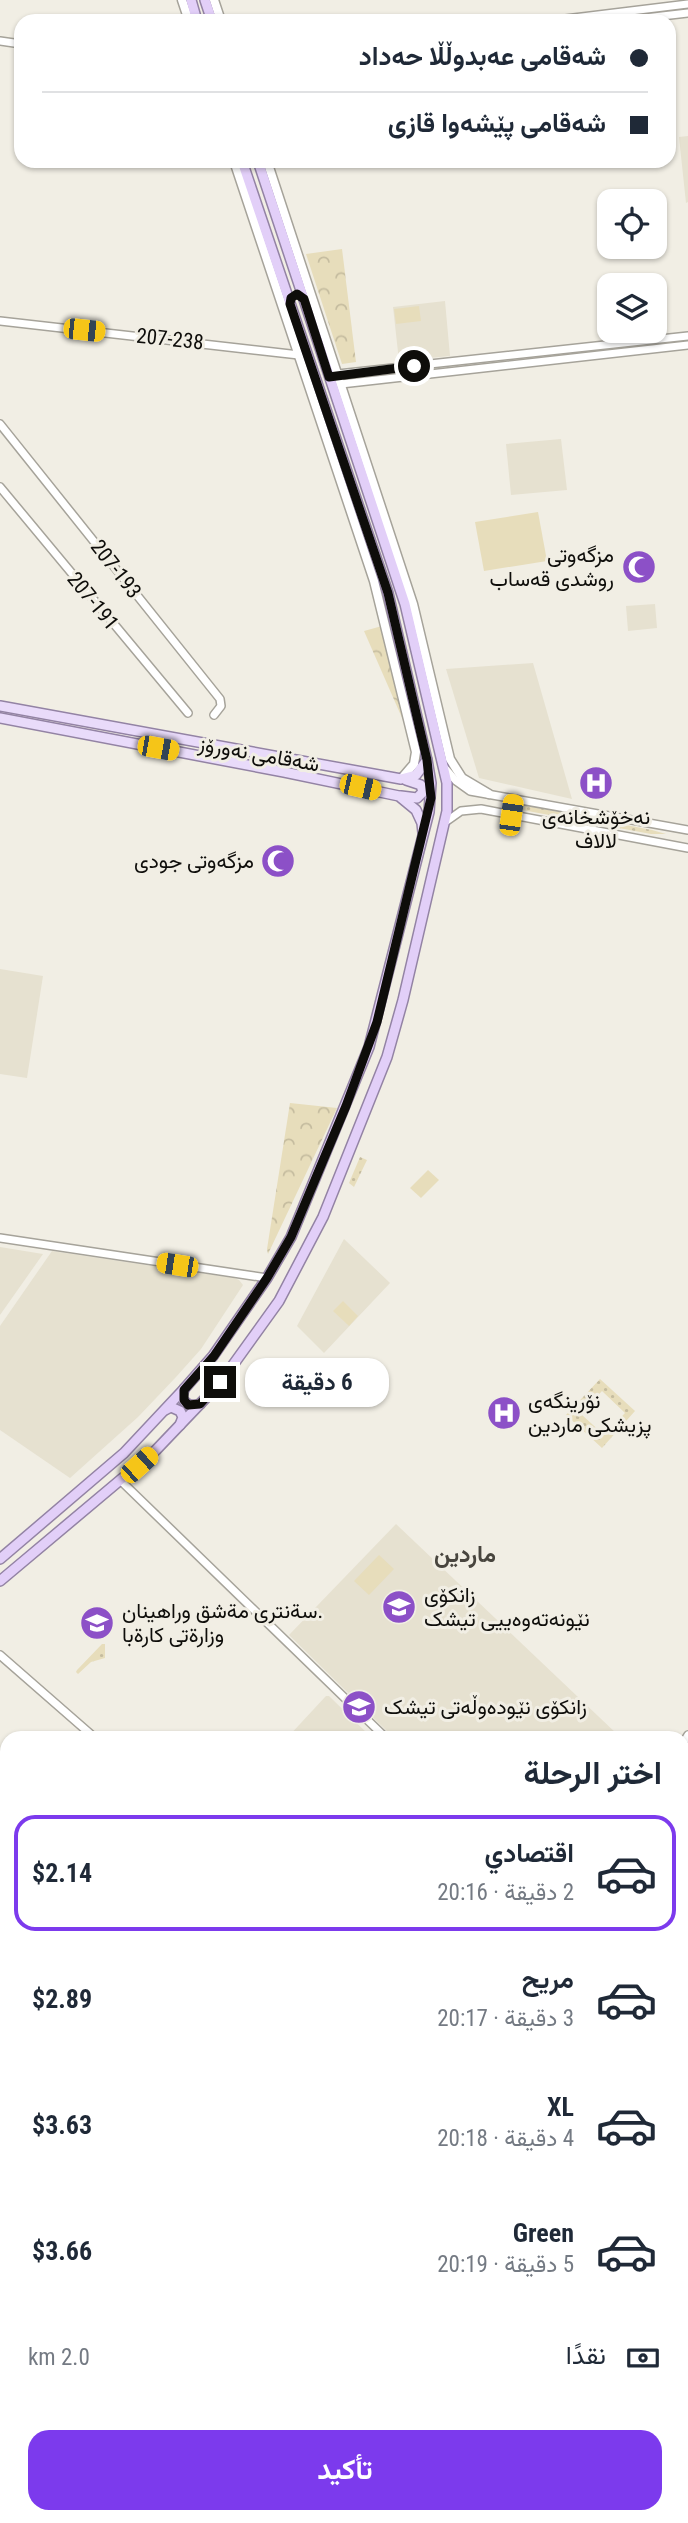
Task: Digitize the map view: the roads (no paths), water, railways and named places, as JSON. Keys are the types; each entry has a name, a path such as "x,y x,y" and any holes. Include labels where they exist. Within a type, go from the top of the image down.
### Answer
{"highway":[{"path":"0,1559 124,1453 165,1410 214,1356 267,1278 297,1225 368,1051 431,798 427,760 396,647 388,593 316,394 282,278 250,195 244,168"},
{"path":"0,1581 121,1480 204,1401 279,1301 323,1217 387,1057 444,824 448,796 444,750 380,512 260,168"},
{"path":"282,278 290,282 295,274"},
{"path":"290,304 294,295 300,295 304,299"},
{"path":"368,1051 373,1063 381,1063 387,1057"},
{"path":"357,1080 362,1073 370,1073 376,1078 376,1087"},
{"path":"184,1390 183,1397 188,1405 196,1406 204,1401"},
{"path":"165,1410 171,1407 180,1411 183,1417 179,1426"}],"main road":[{"path":"237,168 250,195 299,355 316,394"},
{"path":"269,168 335,380"},
{"path":"396,647 415,752 414,764 401,779"},
{"path":"36,712 51,705"},
{"name":"شەقامی نەورۆز","path":"0,706 226,744 401,779"},
{"name":"شەقامی نەورۆز","path":"0,718 41,730 399,796"},
{"path":"444,750 458,774 489,794"},
{"path":"401,779 416,775 427,760"},
{"path":"399,796 417,798 424,790 419,784 401,779"},
{"path":"399,796 416,810 422,823 422,837"}],"street":[{"path":"641,14 688,4"},
{"path":"641,14 688,13"},
{"name":"207-238","path":"0,321 299,355"},
{"path":"625,348 688,336"},
{"path":"335,380 625,348 688,345"},
{"name":"207-193","path":"0,424 220,699 220,708 214,715"},
{"name":"207-191","path":"0,487 188,713"},
{"path":"444,767 459,784 474,792 688,830"},
{"path":"473,809 468,806 466,800 469,794 474,792"},
{"path":"511,815 513,798"},
{"path":"444,824 456,813 473,809 688,848"},
{"path":"0,1238 267,1278"},
{"path":"121,1480 280,1635 293,1652 377,1731"},
{"path":"0,1655 87,1731"}],"place":[{"name":"مزگەوتی روشدی قەساب","path":"639,567"},
{"name":"نەخۆشخانەی لالاف","path":"596,783"},
{"name":"مزگەوتی جودی","path":"278,861"},
{"name":"نۆرینگەی پزیشکی ماردین","path":"504,1413"},
{"name":"زانکۆی نێونەتەوەییی تیشک","path":"399,1607"},
{"name":"سةنترى مةشق وراهينان. وزارةتى كارةبا","path":"97,1623"},
{"name":"زانکۆی نێودەوڵەتی تیشک","path":"359,1707"}],"district":[{"name":"ماردین","path":"465,1554"}]}
